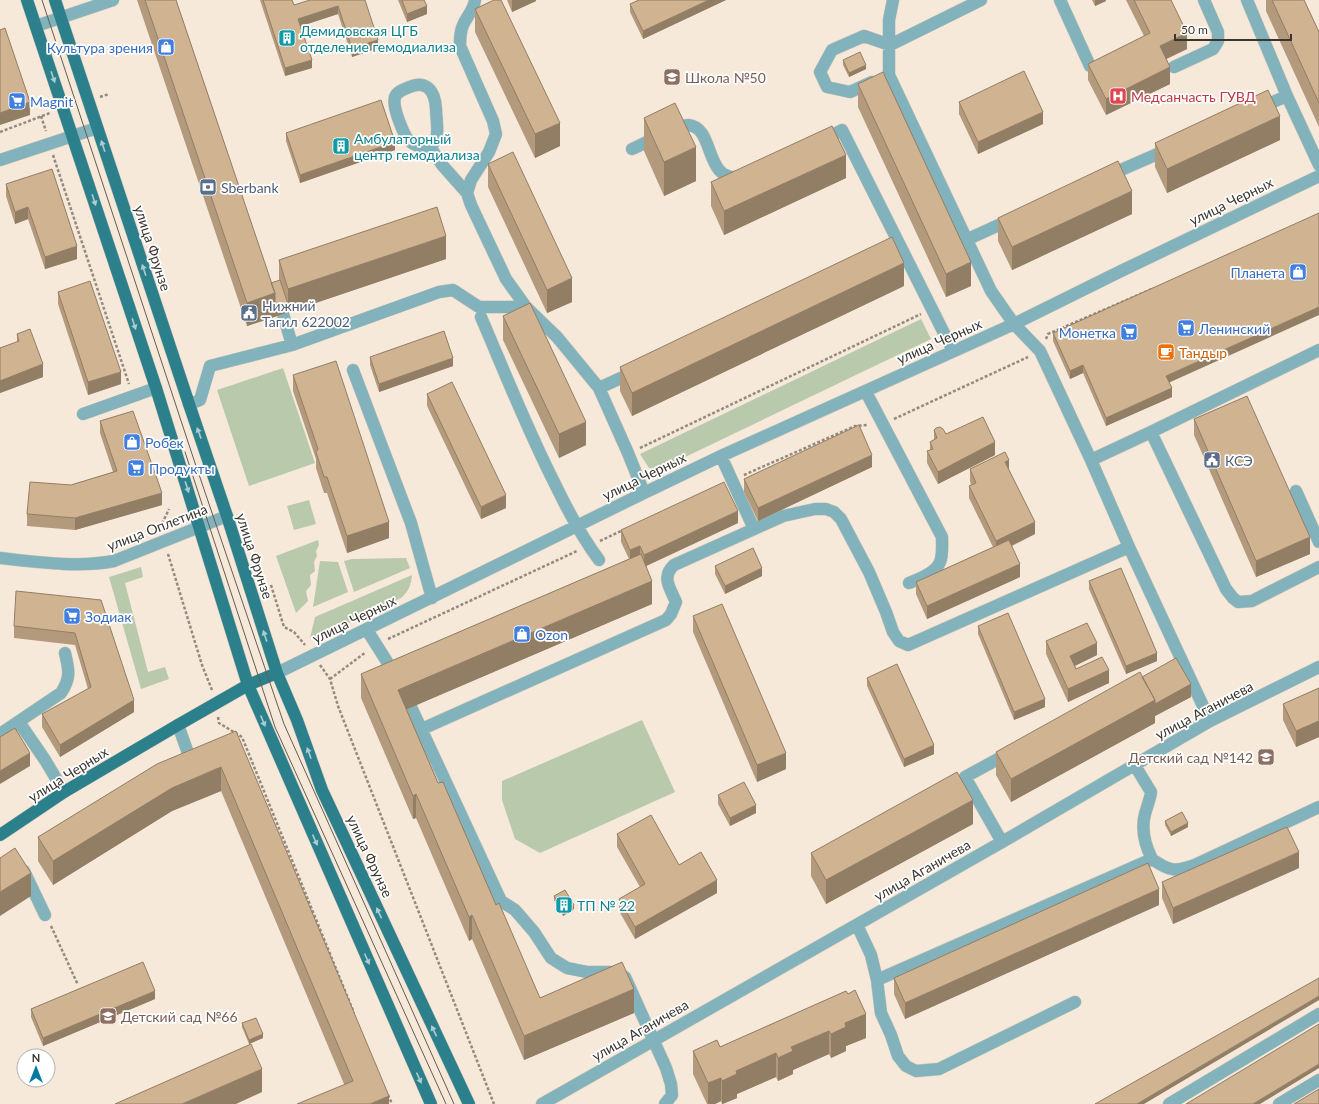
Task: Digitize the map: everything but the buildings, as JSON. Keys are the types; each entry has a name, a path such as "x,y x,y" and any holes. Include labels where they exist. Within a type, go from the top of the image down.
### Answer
{"main road":[{"path":"27,0 156,388 200,528 218,593 248,685 431,1104"},
{"name":"улица Фрунзе","path":"54,0 227,516 277,673 297,720 322,790 469,1104"},
{"name":"улица Черных","path":"0,835 64,792 215,703 248,685 277,673"}],"street":[{"path":"36,26 113,0"},
{"path":"467,193 471,180 489,152 496,134 493,121 460,46 460,35 475,0"},
{"path":"893,0 889,20 889,75 991,291 1014,324 1040,351 1210,721"},
{"path":"889,75 850,92 827,87 820,72 832,50 864,36 890,45 981,0"},
{"path":"1060,0 1090,66"},
{"path":"1174,67 1213,49 1218,42 1218,32 1204,0"},
{"path":"1247,0 1287,96 1319,165"},
{"path":"422,84 428,87 432,93 436,105 436,139 430,147 420,147 406,138 396,112 396,95 402,90 413,85 422,84"},
{"path":"1251,112 1287,96"},
{"path":"632,149 682,126 692,126 701,131 718,169 724,175 738,178 748,176"},
{"path":"0,160 97,128"},
{"path":"808,147 842,130 953,351"},
{"path":"1094,182 1180,144"},
{"path":"430,147 443,166 467,193 471,205 506,279 526,307 557,337 599,388 644,493"},
{"name":"улица Черных","path":"277,673 721,456 866,392 1014,324 1319,176"},
{"path":"966,240 1023,214"},
{"path":"886,252 900,246"},
{"path":"189,404 200,400 210,366 292,345 439,292 453,290 463,295 472,303 480,306 526,307"},
{"path":"283,314 292,345"},
{"path":"481,317 538,451 576,526 588,546 599,560"},
{"path":"1091,460 1152,432 1319,350"},
{"path":"599,388 642,368"},
{"path":"353,370 411,523 432,598"},
{"path":"83,414 156,388"},
{"path":"866,392 942,536 940,562 935,568 909,584"},
{"path":"1152,432 1226,589 1233,598 1238,602 1252,601 1319,567"},
{"path":"721,456 754,529"},
{"path":"1296,491 1319,542"},
{"path":"422,730 666,620 671,614 676,602 667,582 668,573 674,565 783,516 801,511 826,509 834,512 841,519 869,572 893,632 899,641 908,645 1129,547"},
{"name":"улица Оплетина","path":"0,558 84,564 114,561 227,516"},
{"path":"367,630 399,681"},
{"path":"0,734 62,693 69,677 69,669 64,654"},
{"path":"1166,664 1180,656"},
{"name":"улица Аганичева","path":"542,1104 1002,842 1210,721 1319,667"},
{"path":"411,707 501,901 515,910 534,932 551,958 567,968 587,972 611,972 625,977 666,1068 671,1084 671,1101"},
{"path":"19,722 45,760 64,792"},
{"path":"178,725 195,772"},
{"path":"952,785 1021,746"},
{"path":"1134,764 1152,792 1145,814 1144,828 1146,846 1152,859 1171,870 1182,870 1197,864 1319,807"},
{"path":"965,778 1002,842"},
{"path":"877,980 1152,859"},
{"path":"19,860 46,915"},
{"path":"857,925 871,955 877,980 881,1013 891,1035 898,1056 906,1066 916,1071 939,1069 1075,1002"},
{"path":"1169,1104 1319,1014"},
{"path":"1279,1104 1319,1080"}],"path":[{"path":"41,116 134,396"},
{"path":"732,480 855,426 883,424 1040,351 1048,334 1158,286"},
{"path":"628,453 933,309"},
{"path":"169,509 160,528 215,703 219,723 242,737 356,1016"},
{"path":"330,679 376,645 624,530"},
{"path":"338,706 494,1104"},
{"path":"46,915 78,985"},
{"path":"386,1089 392,1104"}],"green space":[{"path":"921,319 931,339 658,470 649,468 640,454"},
{"path":"283,368 315,463 249,486 217,390"},
{"path":"309,500 316,524 294,530 287,506"},
{"path":"318,540 319,545 316,551 317,556 314,562 315,571 310,575 311,585 306,591 308,601 296,613 276,556"},
{"path":"406,558 410,568 354,592 344,561 352,559"},
{"path":"320,561 338,562 348,592 313,607"},
{"path":"141,567 143,577 125,583 148,672 165,667 169,679 141,689 109,577"},
{"path":"412,575 409,588 401,598 315,639 310,638 315,617"},
{"path":"642,720 675,792 540,853 515,839 502,800 502,781"}],"tram line":[{"path":"42,0 193,457 284,724 454,1104"},
{"path":"185,452 275,727 446,1104"}],"place":[{"name":"Демидовская ЦГБ отделение гемодиализа","path":"287,38"},
{"name":"Культура зрения","path":"166,47"},
{"name":"Школа №50","path":"672,77"},
{"name":"Медсанчасть ГУВД","path":"1118,96"},
{"name":"Magnit","path":"17,101"},
{"name":"Амбулаторный центр гемодиализа","path":"341,146"},
{"name":"Sberbank","path":"208,187"},
{"name":"Планета","path":"1298,272"},
{"name":"Нижний Тагил 622002","path":"249,313"},
{"name":"Ленинский","path":"1186,328"},
{"name":"Монетка","path":"1129,332"},
{"name":"Тандыр","path":"1166,352"},
{"name":"Робек","path":"132,442"},
{"name":"КСЭ","path":"1212,460"},
{"name":"Продукты","path":"136,468"},
{"name":"Зодиак","path":"72,616"},
{"name":"Ozon","path":"522,634"},
{"name":"Детский сад №142","path":"1266,757"},
{"name":"ТП № 22","path":"564,905"},
{"name":"Детский сад №66","path":"108,1016"}]}
